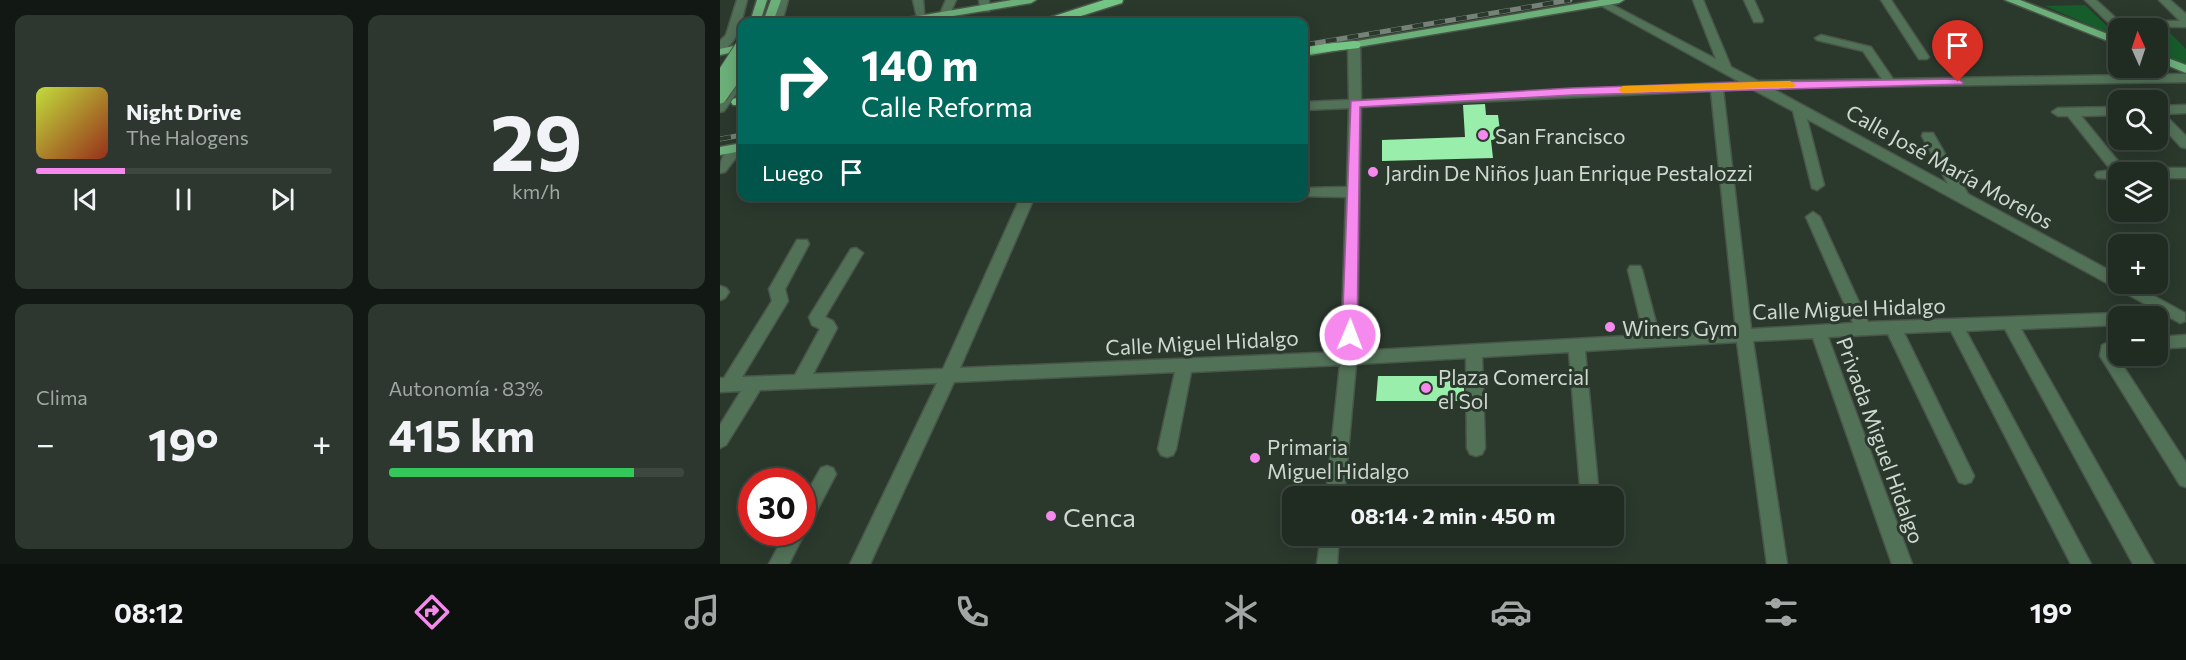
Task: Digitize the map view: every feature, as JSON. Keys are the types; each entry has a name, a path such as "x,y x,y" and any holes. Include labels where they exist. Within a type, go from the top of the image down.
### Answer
{"highway":[{"path":"1062,18 1117,0"},
{"path":"1308,51 1354,45"}],"main road":[{"path":"756,18 762,0"},
{"path":"769,18 776,0"},
{"path":"932,18 984,4 1031,0"},
{"path":"1354,45 1619,0"},
{"path":"2010,0 2108,38"},
{"path":"720,50 738,48"},
{"path":"720,80 738,53"},
{"path":"2168,62 2186,69"},
{"path":"720,97 738,72"},
{"path":"720,151 738,148"}],"street":[{"path":"739,18 742,0"},
{"path":"778,18 783,0"},
{"path":"918,0 921,18"},
{"path":"944,16 951,0"},
{"path":"1698,0 1726,70"},
{"path":"1749,0 1758,20"},
{"path":"1886,0 1923,57"},
{"path":"2090,0 2108,18 2120,24 2186,22"},
{"path":"2164,0 2186,22"},
{"name":"Calle José María Morelos","path":"1604,3 2108,277"},
{"path":"720,50 736,37"},
{"path":"1821,38 1867,49 1890,83"},
{"path":"1336,486 1349,358 1355,104 1354,45"},
{"path":"1308,106 1717,86 2186,78"},
{"path":"720,108 738,83"},
{"path":"1717,86 1744,334 1777,564"},
{"path":"1798,107 1817,184"},
{"path":"2168,111 2186,109"},
{"path":"2108,111 2065,112 2109,162"},
{"path":"2168,124 2186,144"},
{"path":"1928,135 1962,196"},
{"path":"720,169 738,150"},
{"path":"2168,173 2186,172"},
{"path":"2102,175 2108,174"},
{"path":"1308,194 1353,192"},
{"path":"860,564 948,376 1026,201"},
{"path":"1813,217 1863,328"},
{"path":"724,385 780,301 777,290 802,244"},
{"path":"800,382 829,328 818,321 817,317 856,253"},
{"path":"1635,270 1653,340"},
{"name":"Calle José María Morelos","path":"2140,294 2183,317"},
{"path":"2168,318 2183,317"},
{"name":"Calle Miguel Hidalgo","path":"724,385 1474,352 1863,328 2108,319"},
{"path":"2010,323 2144,564"},
{"path":"1956,326 2081,564"},
{"path":"1893,327 1965,476"},
{"name":"Privada Miguel Hidalgo","path":"1818,331 1902,564"},
{"path":"2168,342 2186,341"},
{"path":"1576,345 1589,486"},
{"path":"1474,352 1476,448"},
{"path":"1167,449 1184,366"},
{"path":"2114,366 2186,479"},
{"path":"720,440 756,384"},
{"path":"816,494 827,474"},
{"path":"778,564 788,546"},
{"path":"1327,564 1329,546"}],"green space":[{"path":"2085,5 2108,27 2108,33 2045,6"},
{"path":"2168,31 2186,49 2186,64 2168,57"}],"building":[{"path":"1485,104 1486,115 1498,115 1501,139 1491,140 1493,158 1382,161 1382,140 1465,137 1463,105"},
{"name":"Plaza Comercial el Sol","path":"1378,376 1464,376 1464,401 1376,401"}],"railway":[{"path":"1308,44 1570,0"},
{"path":"720,139 738,136"}],"slow traffic":[{"path":"1623,90 1790,85"}],"place":[{"name":"San Francisco","path":"1483,135"},
{"name":"Jardin De Niños Juan Enrique Pestalozzi","path":"1373,172"},
{"name":"Winers Gym","path":"1610,327"},
{"name":"Plaza Comercial el Sol","path":"1426,388"},
{"name":"Primaria Miguel Hidalgo","path":"1255,458"},
{"name":"Cenca","path":"1051,516"}],"route":[{"path":"1350,335 1355,104 1753,85 1958,82"}]}
